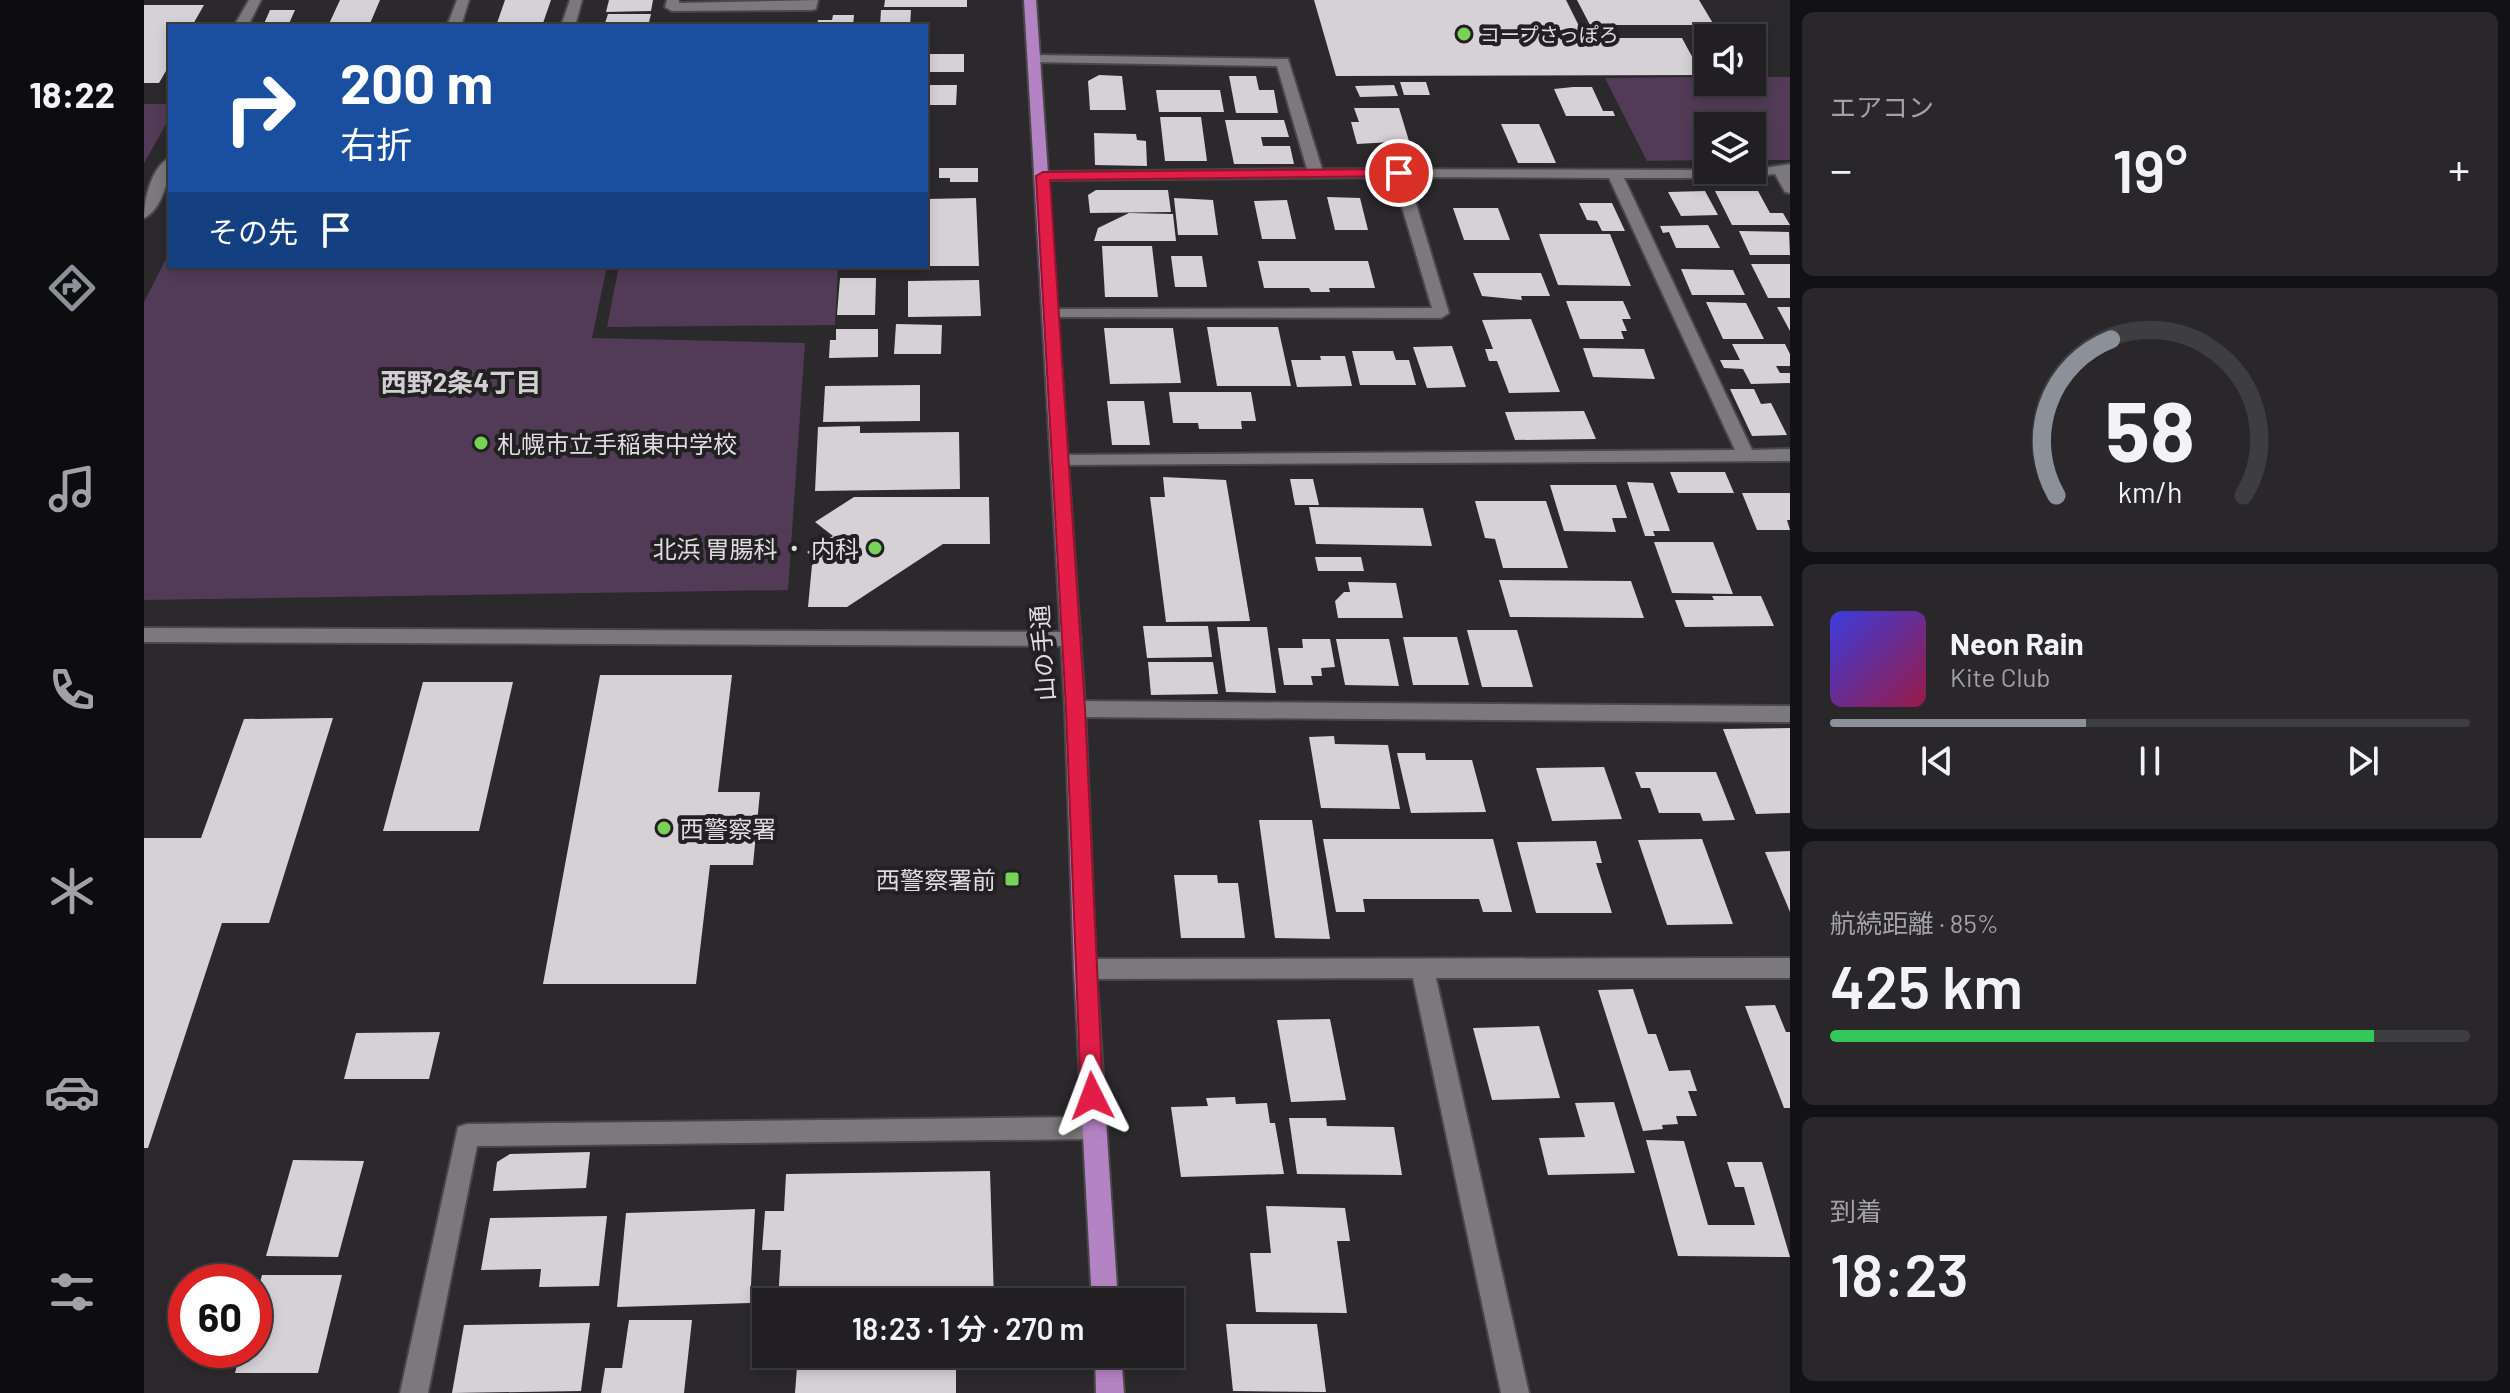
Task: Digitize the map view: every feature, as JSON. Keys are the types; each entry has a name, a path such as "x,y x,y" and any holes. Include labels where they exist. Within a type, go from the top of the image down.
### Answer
{"main road":[{"name":"山の手通","path":"1030,0 1071,639 1085,969 1104,1288"},
{"path":"1109,1368 1110,1393"}],"street":[{"path":"242,24 255,0"},
{"path":"455,24 463,0"},
{"path":"569,24 576,0"},
{"path":"673,0 672,7 811,6 812,0"},
{"path":"1035,59 1283,62 1316,174"},
{"path":"1043,176 1740,174 1784,168 1790,189"},
{"path":"1050,314 1441,313 1399,173"},
{"path":"1615,175 1746,455"},
{"path":"144,213 158,182"},
{"path":"1060,461 1790,455"},
{"path":"144,635 1071,639"},
{"path":"1075,709 1790,714"},
{"path":"1422,968 1515,1393"},
{"path":"1085,969 1790,968"},
{"path":"414,1393 467,1135 1094,1128"}],"shaded area":[{"path":"1694,77 1694,96 1766,96 1766,77 1790,77 1790,160 1766,160 1766,112 1694,112 1694,160 1647,161 1605,78"},
{"path":"144,104 168,104 168,121 144,163"},
{"name":"札幌市立手稲東中学校","path":"168,255 168,268 607,268 592,338 805,343 788,590 144,600 144,302"},
{"path":"619,268 838,268 835,325 607,327"}],"building":[{"path":"340,0 380,0 370,24 329,24"},
{"path":"505,0 551,0 543,24 497,24"},
{"path":"609,0 653,0 651,11 606,12"},
{"path":"885,0 967,0 967,7 884,7"},
{"name":"コープさっぽろ","path":"1314,0 1566,0 1581,30 1601,30 1606,38 1682,38 1694,60 1694,75 1336,76"},
{"path":"1577,0 1699,0 1713,24 1694,25 1590,25"},
{"path":"144,5 204,5 193,24 168,24 168,67 159,83 144,83"},
{"path":"270,10 295,10 289,24 264,24"},
{"path":"881,10 911,10 910,24 880,24"},
{"path":"608,14 651,14 648,24 605,24"},
{"path":"833,15 854,15 853,24 817,24 818,20 832,20"},
{"path":"673,22 747,22 747,24"},
{"path":"752,22 808,22 808,24"},
{"path":"928,54 964,54 964,72 928,72"},
{"path":"1099,75 1122,76 1126,110 1090,110 1088,81"},
{"path":"1229,76 1256,76 1259,90 1274,90 1278,113 1236,113"},
{"path":"1400,82 1426,82 1430,95 1404,95"},
{"path":"928,85 957,85 956,105 928,105"},
{"path":"1394,85 1398,96 1360,97 1355,86"},
{"path":"1592,87 1603,111 1613,111 1615,116 1566,116 1554,89"},
{"path":"1156,90 1220,90 1224,112 1159,112"},
{"path":"1354,108 1399,108 1409,141 1357,144 1351,122 1359,122"},
{"path":"1160,117 1201,117 1207,161 1165,161"},
{"path":"1225,120 1284,120 1289,137 1261,137 1263,146 1290,146 1294,164 1234,164"},
{"path":"1501,124 1539,124 1556,163 1518,163"},
{"path":"1094,133 1136,134 1137,140 1146,141 1147,166 1095,165"},
{"path":"939,168 978,168 978,182 950,182 950,178 939,178"},
{"path":"1096,190 1168,190 1171,212 1090,213 1088,195"},
{"path":"1705,191 1718,215 1681,216 1668,192"},
{"path":"1715,191 1758,191 1770,213 1783,213 1790,225 1732,225"},
{"path":"1327,197 1360,198 1368,230 1335,230"},
{"path":"976,198 979,266 928,266 928,199"},
{"path":"1174,198 1213,200 1218,235 1178,235"},
{"path":"1287,200 1296,239 1262,239 1254,201"},
{"path":"1579,203 1612,203 1625,231 1602,231 1597,221 1587,220"},
{"path":"1453,208 1498,208 1510,240 1464,240"},
{"path":"1129,213 1173,214 1176,241 1094,241 1098,228"},
{"path":"1708,225 1720,248 1676,248 1669,232 1663,233 1660,226"},
{"path":"1739,231 1789,232 1790,255 1750,255"},
{"path":"1539,234 1610,234 1631,286 1558,285"},
{"path":"1102,246 1152,246 1158,297 1105,297"},
{"path":"1171,256 1202,256 1207,287 1175,287"},
{"path":"1258,261 1368,261 1375,288 1329,288 1330,292 1311,292 1309,288 1264,288"},
{"path":"1751,264 1790,264 1790,298 1768,298"},
{"path":"1681,269 1733,270 1745,295 1692,295"},
{"path":"1473,273 1541,273 1550,296 1521,296 1522,300 1482,296"},
{"path":"840,278 876,278 875,315 837,315"},
{"path":"979,280 981,316 908,317 908,281"},
{"path":"1566,301 1623,301 1631,319 1622,319 1627,331 1621,331 1624,339 1580,339"},
{"path":"1706,302 1746,303 1764,339 1723,339"},
{"path":"1777,307 1790,307 1790,331"},
{"path":"1531,319 1560,392 1509,393 1497,361 1489,361 1485,349 1493,349 1482,320"},
{"path":"896,324 942,325 941,354 894,354"},
{"path":"1207,327 1278,327 1291,386 1217,386"},
{"path":"1104,328 1173,328 1181,383 1110,384"},
{"path":"836,329 878,329 878,357 829,358 830,340 836,340"},
{"path":"1732,344 1785,344 1790,354 1790,366 1776,366 1780,373 1790,373 1790,383 1751,384 1743,369 1724,368 1720,360 1740,360"},
{"path":"1452,346 1466,387 1427,388 1413,347"},
{"path":"1583,348 1644,349 1655,379 1593,377"},
{"path":"1352,351 1393,351 1396,360 1409,360 1416,385 1360,385"},
{"path":"1320,356 1345,356 1352,386 1297,387 1291,360 1321,360"},
{"path":"920,385 920,421 823,422 825,386"},
{"path":"1730,389 1754,389 1761,404 1771,403 1787,435 1752,436"},
{"path":"1169,392 1251,392 1256,421 1241,421 1242,429 1199,429 1198,423 1173,423"},
{"path":"1107,401 1144,401 1150,445 1112,445"},
{"path":"1584,411 1596,439 1515,440 1505,412"},
{"path":"860,426 860,433 959,432 960,489 815,491 818,427"},
{"path":"1670,472 1725,472 1734,493 1678,493"},
{"path":"1163,477 1226,480 1250,621 1166,622 1150,497 1165,497"},
{"path":"1290,479 1313,479 1319,505 1295,505"},
{"path":"1627,482 1653,483 1670,531 1653,531 1655,536 1645,536"},
{"path":"1550,485 1616,485 1627,518 1612,518 1616,532 1564,531"},
{"path":"1742,493 1790,493 1790,520 1787,520 1790,530 1757,530"},
{"name":"北浜 胃腸科 ・ 内科","path":"854,497 989,497 990,544 943,544 847,607 808,607 812,565 818,562 807,552 833,536 815,522"},
{"path":"1475,501 1546,501 1568,568 1503,568 1495,539 1485,538"},
{"path":"1309,507 1423,508 1432,546 1316,544"},
{"path":"1654,542 1713,542 1733,594 1672,593"},
{"path":"1315,557 1361,557 1364,571 1318,571"},
{"path":"1499,580 1631,581 1644,618 1510,617"},
{"path":"1348,582 1396,583 1403,618 1338,618 1335,601 1344,592 1350,592"},
{"path":"1712,596 1761,596 1774,626 1685,627 1675,600 1714,600"},
{"path":"1143,626 1208,626 1212,657 1147,658"},
{"path":"1217,627 1267,627 1276,693 1226,692"},
{"path":"1467,630 1517,630 1533,687 1482,687"},
{"path":"1403,637 1457,637 1469,685 1413,685"},
{"path":"1302,639 1330,639 1335,667 1321,668 1322,676 1311,676 1313,685 1284,685 1278,648 1303,648"},
{"path":"1336,639 1389,639 1399,686 1345,685"},
{"path":"1148,662 1213,662 1218,694 1151,695"},
{"name":"西警察署","path":"600,675 732,675 718,792 760,792 753,865 710,865 696,984 543,984"},
{"path":"423,682 513,682 479,831 383,831"},
{"path":"333,718 269,923 222,923 148,1148 144,1148 144,838 201,838 244,719"},
{"path":"1790,728 1790,813 1756,814 1723,729"},
{"path":"1334,736 1335,744 1388,745 1400,809 1321,808 1309,737"},
{"path":"1397,753 1425,753 1426,760 1472,760 1486,812 1411,813"},
{"path":"1604,767 1622,819 1552,821 1536,768"},
{"path":"1635,772 1716,772 1735,820 1703,821 1700,813 1659,813 1650,788 1641,788"},
{"path":"1259,820 1312,820 1330,939 1275,938"},
{"path":"1323,839 1493,839 1512,912 1483,912 1479,899 1363,899 1365,912 1336,912"},
{"path":"1702,839 1733,924 1667,925 1638,840"},
{"path":"1596,841 1602,863 1596,863 1612,913 1536,913 1517,842"},
{"path":"1790,851 1790,912 1765,852"},
{"path":"1174,875 1217,875 1218,883 1238,883 1245,938 1181,938"},
{"path":"1633,989 1648,1034 1656,1034 1669,1071 1690,1070 1697,1091 1688,1091 1697,1116 1676,1116 1678,1124 1662,1125 1663,1129 1643,1131 1598,990"},
{"path":"1775,1005 1786,1032 1790,1032 1790,1108 1784,1108 1745,1006"},
{"path":"1330,1019 1346,1100 1291,1102 1277,1020"},
{"path":"1539,1026 1560,1098 1492,1100 1473,1028"},
{"path":"440,1032 429,1079 344,1079 356,1033"},
{"path":"1235,1097 1236,1104 1267,1103 1270,1123 1275,1123 1284,1174 1181,1177 1171,1107 1208,1106 1206,1098"},
{"path":"1614,1102 1635,1173 1548,1175 1539,1138 1585,1137 1575,1103"},
{"path":"1289,1118 1326,1118 1327,1126 1394,1127 1402,1175 1297,1174"},
{"path":"1646,1140 1684,1141 1708,1225 1755,1225 1744,1187 1735,1187 1727,1162 1762,1162 1790,1257 1678,1256"},
{"path":"590,1152 586,1188 493,1191 497,1162 510,1154"},
{"path":"293,1160 364,1161 338,1257 266,1256"},
{"path":"990,1171 994,1288 779,1288 781,1250 762,1250 765,1211 784,1211 786,1174"},
{"path":"1266,1206 1345,1208 1350,1241 1337,1241 1347,1313 1256,1312 1250,1253 1271,1253"},
{"path":"755,1209 750,1303 617,1307 626,1213"},
{"path":"607,1216 599,1286 539,1287 541,1269 481,1270 490,1218"},
{"path":"272,1275 342,1275 318,1373 235,1373 236,1368 272,1368"},
{"path":"629,1320 692,1320 684,1393 601,1393 605,1368 622,1368"},
{"path":"590,1323 581,1391 452,1393 464,1325"},
{"path":"1226,1324 1317,1324 1326,1392 1233,1391"},
{"path":"797,1368 956,1368 956,1393 795,1393"}],"place":[{"name":"コープさっぽろ","path":"1464,34"},
{"name":"札幌市立手稲東中学校","path":"481,443"},
{"name":"北浜 胃腸科 ・ 内科","path":"875,548"},
{"name":"西警察署","path":"664,828"},
{"name":"西警察署前","path":"1012,879"}],"district":[{"name":"西野2条4丁目","path":"461,381"}],"route":[{"path":"1092,1096 1075,709 1043,176 1399,173"}]}
